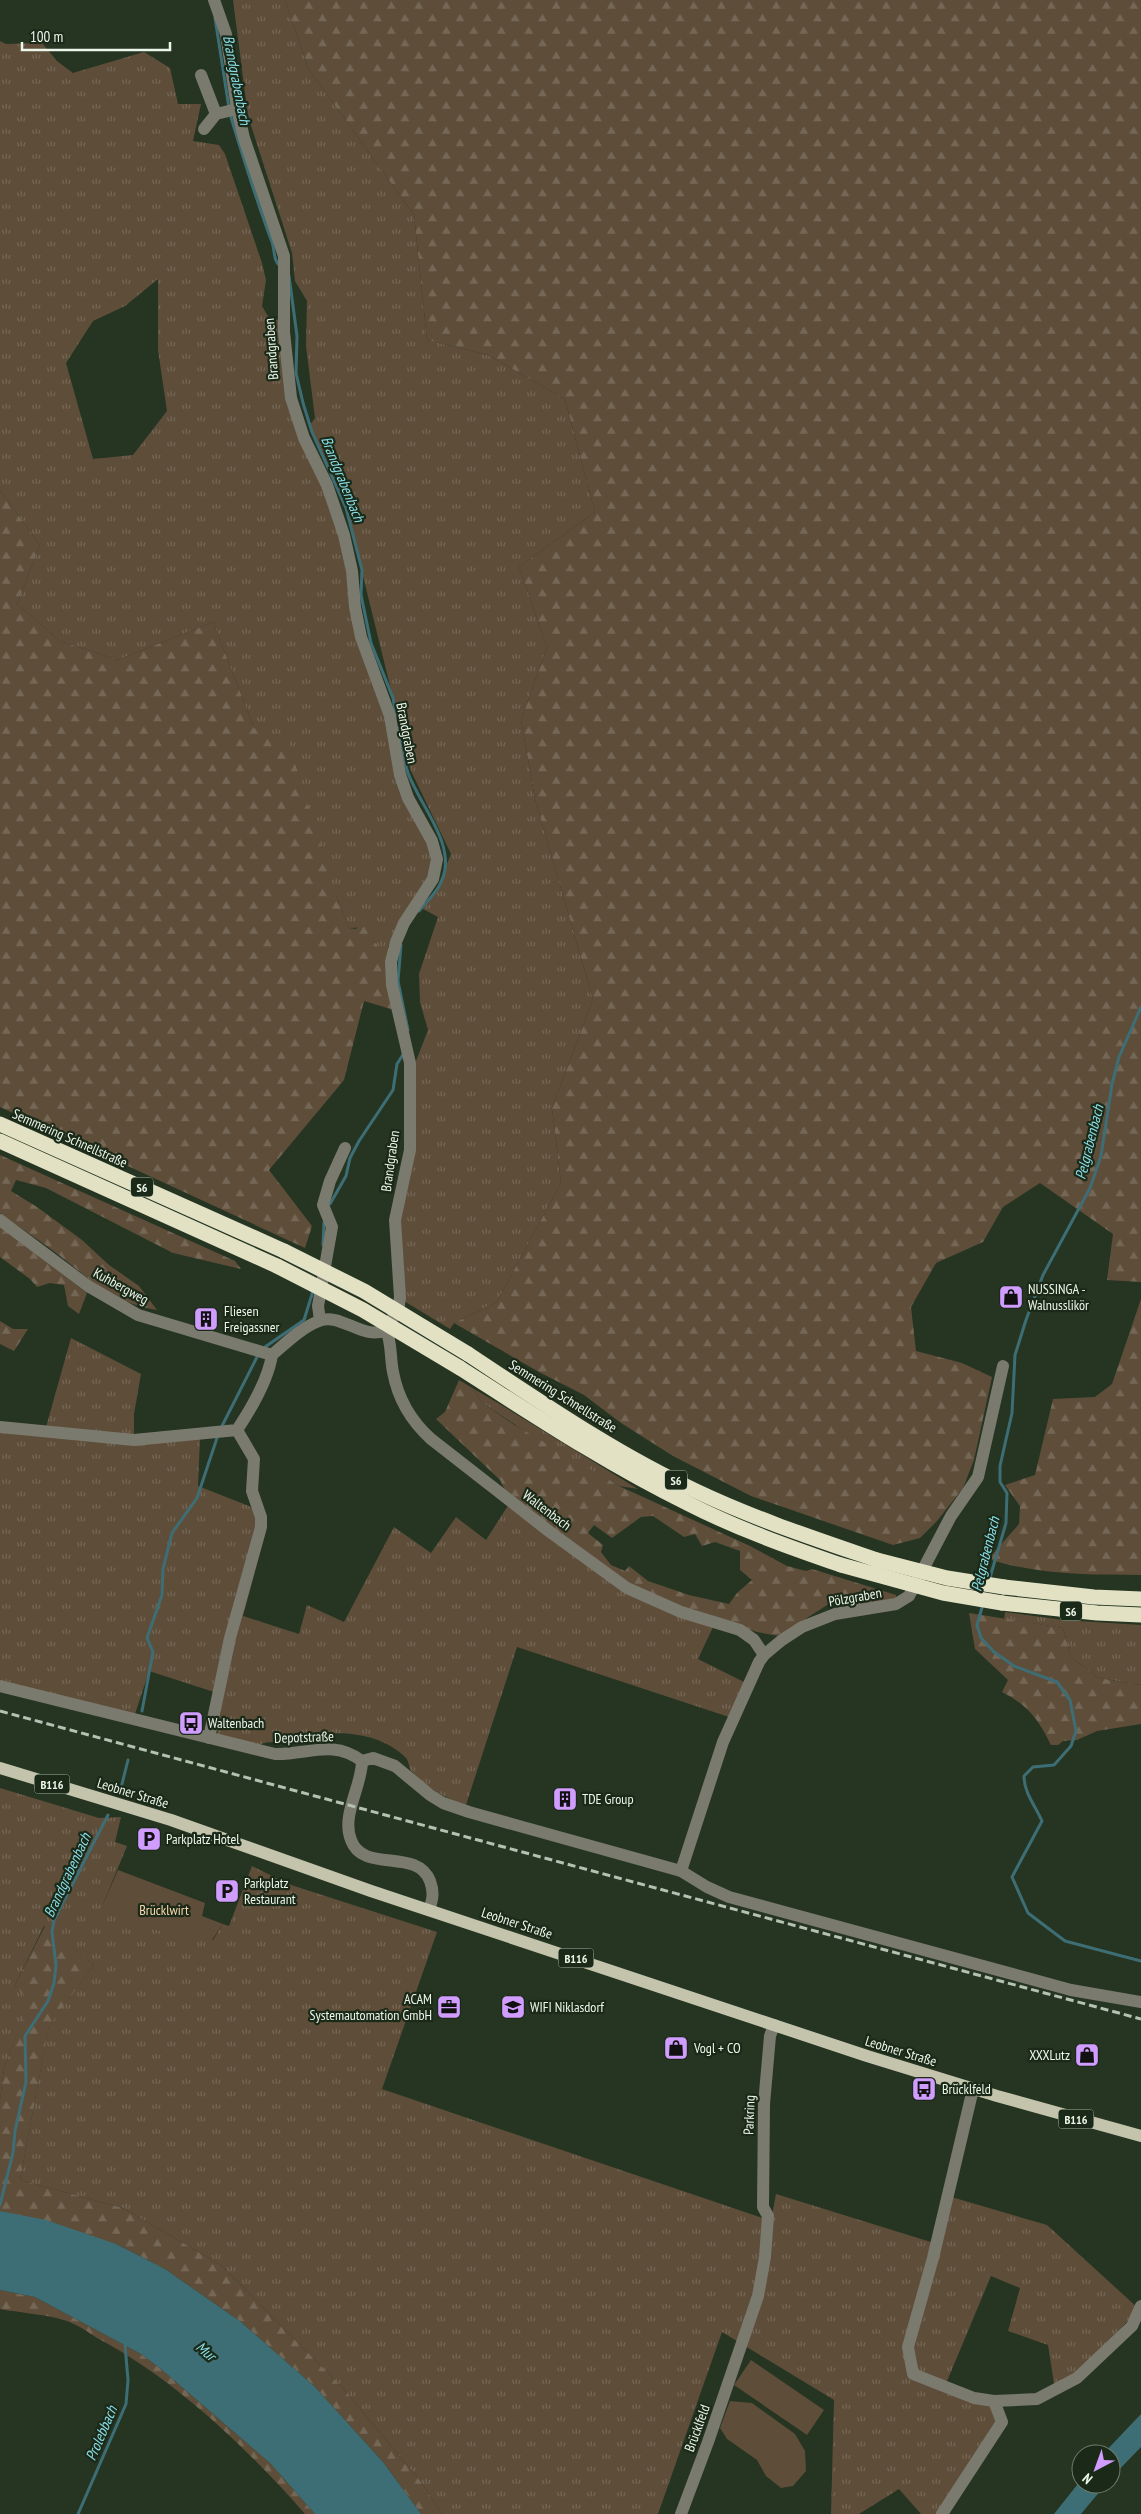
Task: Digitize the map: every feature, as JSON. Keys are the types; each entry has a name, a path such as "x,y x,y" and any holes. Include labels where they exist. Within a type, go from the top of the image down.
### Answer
{"highway":[{"name":"Semmering Schnellstraße","path":"0,1124 284,1251 364,1291 468,1354 616,1448 695,1491 770,1524 877,1560 947,1578 1004,1587 1094,1597 1141,1599"},
{"name":"S6","path":"0,1141 277,1266 363,1310 460,1368 608,1462 689,1505 765,1538 840,1565 943,1593 1002,1603 1096,1614 1141,1615"}],"main road":[{"name":"Leobner Straße","path":"0,1768 171,1820 429,1910 774,2025 973,2088 1141,2136"}],"street":[{"name":"Brandgraben","path":"217,8 227,43 228,111"},
{"name":"Brandgraben","path":"201,75 228,111 249,155 282,245 284,332 291,398 304,438 326,485 344,535 352,571 361,637 390,716 400,775 408,798 432,841 437,859 433,879 404,922 391,962 392,985 410,1063 410,1124 407,1170 395,1220 400,1297 399,1305 386,1330"},
{"path":"204,129 228,111"},
{"path":"320,1320 318,1306 332,1227 323,1205 330,1180 344,1148"},
{"name":"Kuhbergweg","path":"0,1220 88,1286 138,1315 272,1355"},
{"path":"0,1427 134,1440 236,1430 245,1417 270,1366 272,1355 301,1331 320,1320 337,1321 372,1333 386,1330"},
{"name":"Waltenbach","path":"386,1330 390,1339 393,1372 404,1406 419,1428 431,1439 550,1532 627,1588 682,1612 740,1630 754,1640 764,1655"},
{"name":"Pölzgraben","path":"681,1871 723,1742 764,1655 788,1636 823,1618 882,1608 896,1604 909,1596 951,1516 978,1476 1003,1366"},
{"path":"208,1738 230,1638 262,1527 261,1517 252,1491 254,1459 236,1430"},
{"name":"Depotstraße","path":"0,1686 275,1754 292,1755 332,1748 351,1753 362,1761 373,1758 395,1766 430,1795 452,1806 681,1871 707,1887 729,1897 1071,1990 1141,2002"},
{"path":"362,1761 362,1773 348,1829 351,1841 356,1849 369,1856 418,1865 426,1872 434,1898 429,1910"},
{"name":"Parkring","path":"763,2207 764,2104 770,2036 774,2025"},
{"path":"973,2088 932,2258 908,2347 913,2374 974,2398 994,2401 1036,2399 1077,2378 1132,2326 1141,2306"},
{"name":"Brücklfeld","path":"681,2514 758,2296 765,2257 768,2216 763,2207"},
{"path":"942,2514 1002,2422 994,2401"}],"green space":[{"path":"233,0 285,0 308,68 414,215 427,340 488,355 565,399 595,512 519,567 547,647 521,720 535,799 593,999 552,1108 561,1183 497,1302 454,1323 450,1329 404,1301 398,1238 414,1066 428,1030 420,1002 419,974 438,917 423,909 435,893 451,854 411,771 346,507 310,425 315,418 306,346 307,301 295,281 292,253 248,116"},
{"path":"285,0 1141,0 1141,1282 1107,1280 1113,1234 1040,1183 1003,1207 983,1242 936,1263 911,1307 916,1351 962,1363 992,1377 974,1460 963,1488 937,1521 920,1538 893,1545 751,1496 673,1456 621,1423 584,1395 539,1372 454,1323 497,1302 561,1183 552,1108 593,999 535,799 521,720 547,647 519,567 595,512 565,399 488,355 427,340 414,215 308,68"},
{"path":"0,41 6,44 42,43 57,61 73,73 144,52 170,68 178,104 201,104 193,141 219,145 225,154 262,263 266,280 262,306 269,318 279,320 281,345 322,483 337,524 353,606 429,844 431,861 427,884 397,927 388,947 379,947 373,940 373,927 349,928 336,895 254,728 213,622 118,660 60,641 17,604 40,545 0,490","holes":["158,279 158,350 167,411 133,455 93,459 66,363 93,321 125,306"]},
{"path":"0,490 40,545 17,604 60,641 118,660 213,622 254,728 288,741 336,895 349,928 356,929 364,920 373,927 373,940 379,947 388,947 387,976 394,1010 364,1001 344,1080 269,1170 312,1226 305,1248 0,1107"},
{"path":"0,1155 235,1261 241,1269 173,1253 46,1188 16,1180 11,1191 37,1207 82,1240 109,1265 139,1286 157,1310 115,1297 0,1213"},
{"path":"0,1227 87,1293 79,1314 68,1306 64,1285 50,1283 37,1287 30,1279 0,1257"},
{"path":"1141,1299 1141,1575 1064,1573 1026,1568 988,1559 1019,1524 1020,1506 1005,1485 1035,1475 1053,1399 1095,1397 1112,1384"},
{"path":"0,1321 13,1329 28,1329 14,1351 0,1344"},
{"path":"71,1338 141,1374 134,1414 134,1436 46,1427"},
{"path":"459,1380 474,1389 481,1402 513,1424 619,1486 750,1546 787,1566 806,1571 812,1569 896,1595 896,1601 847,1608 838,1598 779,1636 757,1632 646,1595 509,1498 500,1480 436,1419 445,1412","holes":["653,1516 684,1537 695,1534 702,1546 715,1542 740,1551 740,1570 752,1580 737,1593 729,1604 689,1595 648,1581 629,1566 625,1571 611,1565 601,1552 603,1545 588,1533 594,1525 612,1538 641,1517"]},
{"path":"474,1389 638,1489 619,1486 541,1442 481,1402"},
{"path":"0,1431 200,1439 198,1486 249,1506 254,1510 258,1525 214,1692 149,1671 135,1714 0,1681"},
{"path":"509,1504 593,1568 714,1625 698,1659 746,1683 729,1717 517,1647 466,1805 444,1796 431,1788 412,1772 406,1758 397,1750 376,1739 340,1733 316,1735 294,1742 267,1742 260,1745 217,1734 231,1647 266,1531 243,1616 299,1634 307,1605 344,1622 394,1527 431,1553 456,1517 486,1540"},
{"path":"1005,1612 1063,1620 1141,1625 1141,1685 1099,1678 1071,1657 1063,1628 1004,1619"},
{"path":"969,1613 1063,1628 1071,1657 1099,1678 1141,1685 1141,1724 1097,1731 1077,1740 1063,1741 1058,1745 1051,1745 1032,1714 1002,1692 1008,1680 975,1649"},
{"path":"0,1788 99,1818 121,1817 115,1842 127,1846 103,1904 213,1940 223,1924 229,1926 252,1866 288,1884 437,1932 382,2089 771,2221 776,2194 934,2243 948,2196 1047,2225 1139,2309 1072,2380 1055,2390 1048,2345 1008,2331 1020,2288 991,2276 945,2386 994,2401 1002,2422 942,2514 921,2514 899,2489 859,2514 831,2514 834,2400 722,2332 658,2514 442,2514 421,2482 342,2387 221,2265 123,2208 20,2180 49,2025 94,1965 44,1926 15,1985 31,2002 4,2068 0,2100"},
{"name":"Brücklwirt","path":"118,1870 205,1903 202,1916 223,1924 212,1940 156,1930 103,1904"},
{"path":"45,1926 94,1965 49,2026 20,2180 123,2208 221,2265 342,2387 421,2482 442,2514 421,2514 383,2462 315,2387 241,2322 165,2269 116,2244 0,2211 0,2100 4,2068 30,2003 15,1985"},
{"path":"0,2290 35,2297 141,2354 270,2463 315,2514 305,2514 234,2440 182,2394 154,2373 126,2354 71,2323 51,2317 0,2309"},
{"path":"751,2360 824,2410 807,2435 734,2385"},
{"path":"730,2401 752,2403 795,2434 805,2451 806,2471 793,2486 781,2488 766,2476 757,2460 727,2439 720,2428"}],"water":[{"name":"Mur","path":"0,2211 46,2220 116,2244 165,2269 241,2322 315,2387 383,2462 421,2514 315,2514 270,2463 141,2354 35,2297 0,2290"},
{"path":"1141,2414 1141,2447 1121,2468 1121,2444 1112,2444"},
{"path":"1071,2493 1098,2494 1081,2514 1054,2514"}],"waterway":[{"name":"Brandgrabenbach","path":"215,18 229,108"},
{"name":"Brandgrabenbach","path":"230,114 272,242 275,258 280,266"},
{"name":"Brandgrabenbach","path":"289,276 297,336 296,373 303,403 312,432 346,508 362,570 361,595 371,643 393,698 396,717"},
{"name":"Brandgrabenbach","path":"398,728 408,773 435,826 445,853 445,867 442,880 435,893 419,911"},
{"name":"Brandgrabenbach","path":"401,945 398,981 408,1030"},
{"name":"Pelgrabenbach","path":"989,1581 1006,1523 1007,1493 1000,1482 1000,1466 1012,1413 1015,1355 1043,1275 1090,1188 1101,1156 1112,1084 1119,1057 1141,1007"},
{"name":"Brandgrabenbach","path":"330,1204 346,1176 350,1158 359,1141 393,1090 397,1064 404,1053"},
{"name":"Brandgrabenbach","path":"323,1245 324,1222"},
{"name":"Brandgrabenbach","path":"265,1347 304,1320 313,1291"},
{"name":"Brandgrabenbach","path":"222,1426 258,1355"},
{"name":"Brandgrabenbach","path":"142,1711 153,1652 147,1638 162,1595 163,1569 172,1533 197,1498 217,1438"},
{"name":"Pelgrabenbach","path":"983,1604 977,1625 981,1638 994,1652 1014,1666 1057,1682 1070,1700 1076,1731 1071,1746 1054,1765 1033,1767 1024,1776 1028,1793 1042,1821 1012,1877 1028,1913 1065,1941 1141,1961"},
{"name":"Brandgrabenbach","path":"120,1792 128,1760"},
{"name":"Brandgrabenbach","path":"0,2205 13,2153 15,2131 26,2082 25,2036 48,2001 54,1983 56,1965 52,1932 54,1920 108,1815"},
{"name":"Prolebbach","path":"78,2514 126,2404 128,2380 125,2345"}],"railway":[{"path":"0,1711 1141,2019"}],"place":[{"name":"NUSSINGA - Walnusslikör","path":"1011,1297"},
{"name":"Fliesen Freigassner","path":"206,1319"},
{"name":"Waltenbach","path":"191,1723"},
{"name":"TDE Group","path":"565,1799"},
{"name":"Parkplatz Hotel","path":"149,1839"},
{"name":"Parkplatz Restaurant","path":"227,1891"},
{"name":"ACAM Systemautomation GmbH","path":"449,2007"},
{"name":"WIFI Niklasdorf","path":"513,2007"},
{"name":"Vogl + CO","path":"676,2048"},
{"name":"XXXLutz","path":"1087,2055"},
{"name":"Brücklfeld","path":"924,2089"}]}
